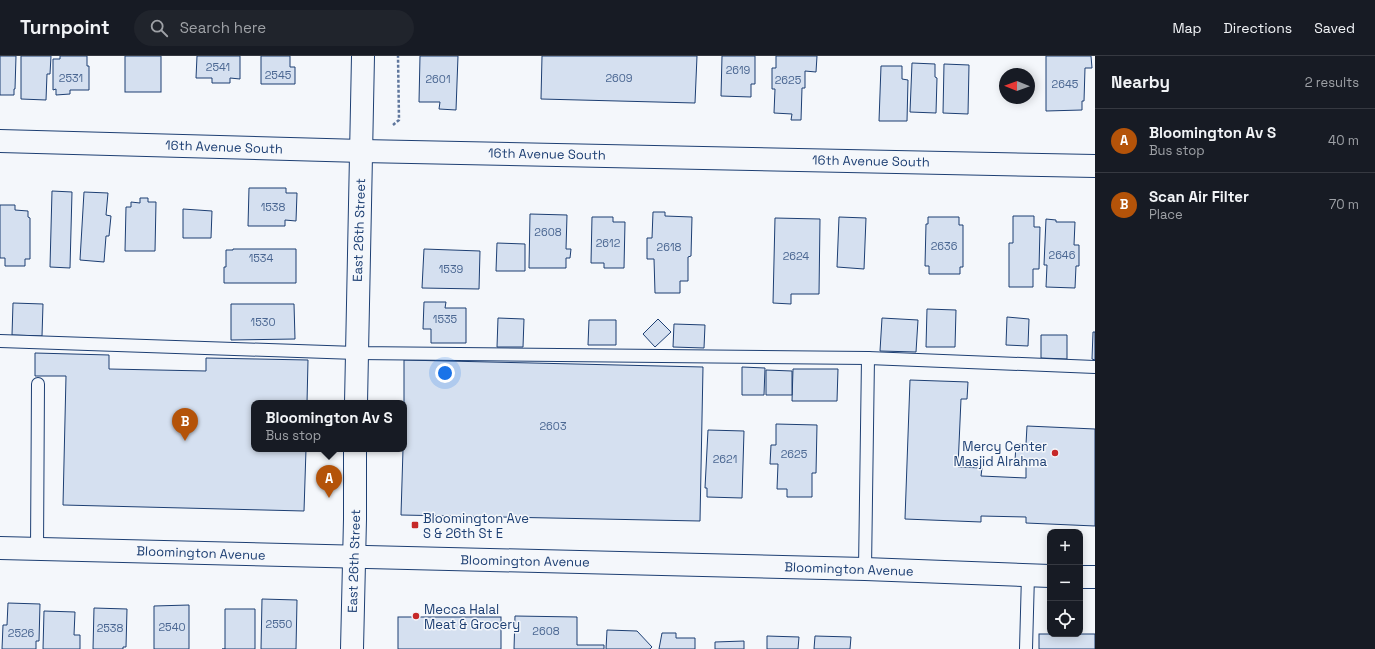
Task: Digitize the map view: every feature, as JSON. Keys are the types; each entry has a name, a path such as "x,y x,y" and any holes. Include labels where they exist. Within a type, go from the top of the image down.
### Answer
{"street":[{"name":"East 26th Street","path":"356,400 363,56"},
{"name":"16th Avenue South","path":"0,141 362,151 1095,166"},
{"name":"East 26th Street","path":"352,649 355,452"},
{"name":"Bloomington Avenue","path":"0,548 865,569 1047,576"},
{"path":"1083,577 1095,577"}],"lane":[{"path":"0,341 356,353 868,358 1095,367"},
{"path":"865,569 868,358"},
{"path":"37,549 38,384"},
{"path":"1026,649 1028,575"}],"path":[{"path":"394,125 399,120 398,56"}],"building":[{"path":"0,56 16,56 14,95 0,95"},
{"path":"21,56 51,56 50,74 47,74 46,100 21,99"},
{"path":"60,56 87,56 87,66 89,66 89,90 70,90 70,94 56,95 56,89 53,90 53,59 60,59"},
{"path":"125,56 161,56 161,92 125,92"},
{"path":"197,56 240,56 240,79 230,78 230,83 212,83 212,78 196,78"},
{"path":"261,56 290,56 290,67 295,67 295,84 261,84"},
{"path":"420,56 458,56 456,110 439,109 440,102 419,102"},
{"path":"542,56 697,56 695,103 541,99"},
{"path":"722,56 755,56 755,84 751,84 751,97 721,96"},
{"path":"776,56 817,56 816,72 805,71 805,88 802,88 801,120 791,120 792,114 774,113 775,89 772,89 772,68 776,68"},
{"path":"1046,56 1091,56 1092,68 1085,68 1084,101 1082,101 1082,110 1046,111"},
{"path":"912,63 935,64 935,77 937,78 936,113 910,112"},
{"path":"944,64 969,65 968,114 943,113"},
{"path":"881,66 902,66 902,79 908,80 907,121 879,121"},
{"path":"249,188 286,188 286,193 297,193 296,221 285,220 285,226 248,226"},
{"path":"52,191 72,192 70,268 50,267"},
{"path":"84,192 108,193 106,215 111,216 109,236 106,236 104,262 80,260"},
{"path":"140,198 148,198 148,202 156,202 155,251 125,251 126,207 131,207 131,202 140,203"},
{"path":"0,205 15,205 15,210 28,211 28,217 30,218 30,259 25,259 25,266 5,266 5,258 0,258"},
{"path":"183,209 212,211 211,238 183,238"},
{"path":"653,212 665,212 665,216 692,217 691,256 688,257 688,281 680,281 680,293 655,293 654,259 647,259 647,238 652,238"},
{"path":"530,214 567,215 566,249 571,249 570,258 566,258 566,268 529,268"},
{"path":"1013,216 1034,216 1034,227 1040,227 1039,269 1033,269 1033,287 1009,287 1009,243 1013,243"},
{"path":"592,217 613,217 613,222 625,222 624,268 604,268 604,263 591,263"},
{"path":"839,217 866,218 864,269 837,267"},
{"path":"928,217 959,217 959,225 963,225 963,267 960,267 960,274 929,274 929,266 925,266 926,224 928,224"},
{"path":"775,218 820,219 819,294 791,294 791,304 773,303"},
{"path":"1046,219 1056,220 1056,222 1075,222 1074,245 1079,245 1079,266 1076,266 1075,288 1046,287 1047,265 1044,265"},
{"path":"497,243 525,244 525,271 496,271"},
{"path":"296,249 296,283 224,283 226,250"},
{"path":"424,249 480,251 479,289 422,288"},
{"path":"424,302 446,302 445,308 466,308 466,343 431,343 431,329 423,329"},
{"path":"13,303 43,304 42,336 12,335"},
{"path":"231,304 294,304 295,339 231,340"},
{"path":"927,309 956,310 955,347 926,347"},
{"path":"1007,317 1029,319 1028,346 1006,345"},
{"path":"498,318 524,319 523,347 497,347"},
{"path":"882,318 918,320 916,352 880,351"},
{"path":"658,319 671,332 655,347 643,334"},
{"path":"589,320 616,320 616,345 588,345"},
{"path":"674,324 705,325 704,348 673,347"},
{"path":"1093,332 1095,332 1095,360 1092,359"},
{"path":"1041,335 1067,335 1067,359 1041,358"},
{"path":"35,353 109,355 109,369 206,371 206,358 308,360 307,400 251,400 251,452 306,452 304,511 63,505 66,376 35,376"},
{"path":"404,360 703,367 700,521 401,515 403,452 407,452 407,400 404,400"},
{"path":"742,367 765,368 764,395 742,395"},
{"path":"793,369 838,369 837,401 792,401"},
{"path":"766,370 792,371 792,395 766,395"},
{"name":"Mercy Center Masjid Alrahma","path":"910,380 968,382 967,399 961,399 958,467 982,468 981,476 1026,478 1026,461 1015,461 1016,444 1026,444 1027,426 1095,429 1095,526 1026,523 1026,517 981,516 981,522 905,519"},
{"path":"776,424 817,425 816,473 812,473 812,497 787,497 787,489 777,489 778,464 770,464 771,445 776,445"},
{"path":"708,430 744,431 742,498 707,497 707,488 705,488"},
{"path":"262,599 297,600 296,649 261,649"},
{"path":"8,603 40,604 39,641 36,641 36,649 2,649 3,625 7,625"},
{"path":"189,605 189,649 154,649 154,606"},
{"path":"94,608 127,609 126,647 123,647 123,649 93,649"},
{"path":"225,609 255,609 255,649 225,649"},
{"path":"44,611 75,612 74,635 80,635 80,649 43,649"},
{"path":"515,616 577,617 577,645 604,645 604,649 514,649"},
{"path":"398,617 501,617 501,649 398,649"},
{"path":"607,630 637,631 652,647 650,649 606,649"},
{"path":"662,633 676,633 676,638 695,638 695,649 659,649"},
{"path":"1039,634 1047,634 1047,637 1083,637 1083,634 1095,634 1095,649 1039,649"},
{"path":"767,636 799,637 798,649 767,649"},
{"path":"815,636 851,637 850,649 814,649"},
{"path":"744,641 744,649 715,649 715,642"}],"place":[{"name":"Scan Air Filter","path":"185,441"},
{"name":"Mercy Center Masjid Alrahma","path":"1055,453"},
{"name":"Bloomington Av S","path":"329,498"},
{"name":"Bloomington Ave S & 26th St E","path":"415,525"},
{"name":"Mecca Halal Meat & Grocery","path":"416,616"}]}
